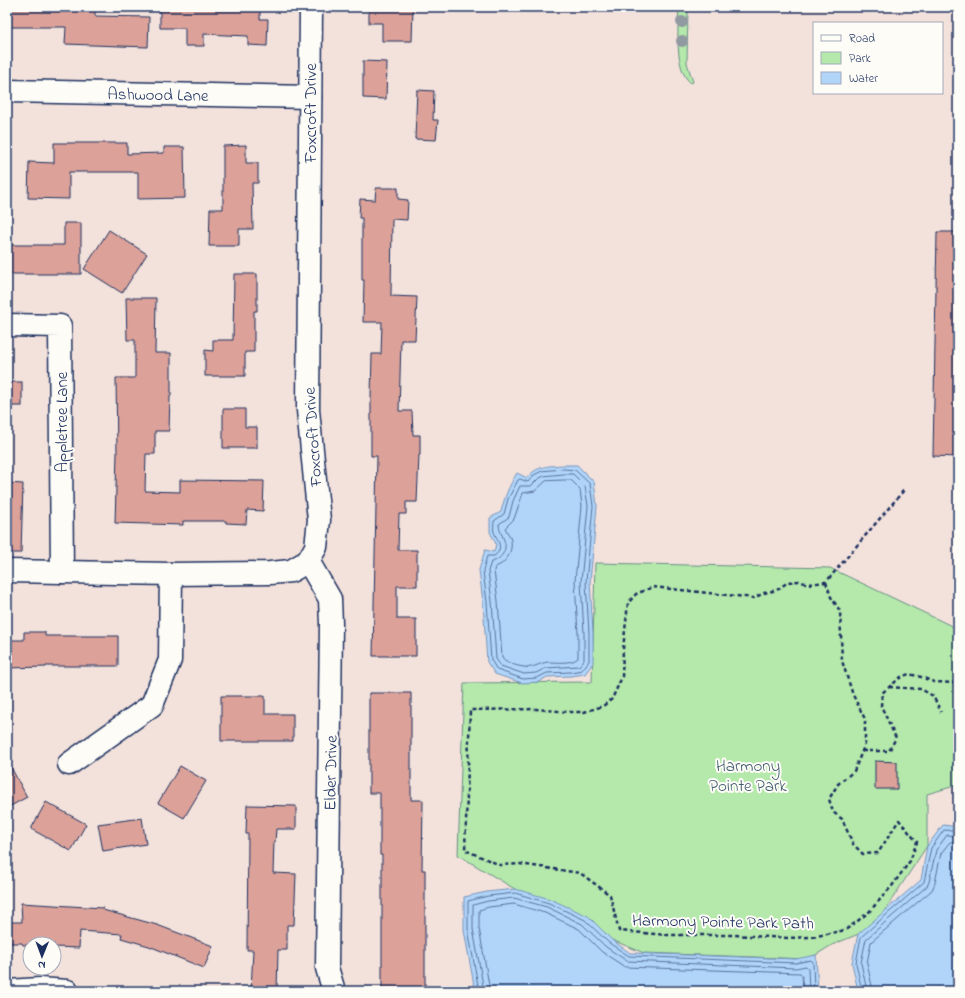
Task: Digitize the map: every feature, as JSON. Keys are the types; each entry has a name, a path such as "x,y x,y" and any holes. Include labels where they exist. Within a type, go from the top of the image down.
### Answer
{"street":[{"name":"Foxcroft Drive","path":"308,561 316,547 319,520 308,410 311,7"},
{"name":"Ashwood Lane","path":"7,91 310,97"},
{"name":"Appletree Lane","path":"7,325 60,326 62,572"},
{"path":"7,571 171,574 270,573 291,571 308,561"},
{"name":"Elder Drive","path":"308,561 330,599 328,968 334,991"},
{"path":"69,764 152,705 170,660 171,574"},
{"path":"7,991 40,988 67,991"}],"path":[{"path":"826,582 904,490"},
{"name":"Harmony Pointe Park Path","path":"800,581 808,584 826,582 831,597 840,611 842,661 853,695 865,719 865,744 854,771 838,784 829,799 833,812 842,819 853,844 863,854 878,853 899,820 917,842 910,861 892,886 869,912 846,930 812,937 788,938 733,935 667,936 619,931 610,895 580,873 520,864 500,865 465,850 470,710 536,709 584,712 603,706 612,699 622,677 623,648 628,603 636,594 653,587 754,598 764,593 776,590 788,582 800,581"},
{"path":"862,750 889,751 896,738 881,706 882,693 901,677 910,674 922,676 934,682 958,682"},
{"path":"888,687 921,689 933,696 941,712"}],"green space":[{"path":"679,7 688,7 687,63 693,82 691,83 682,69 679,58"},
{"name":"Harmony Pointe Park","path":"595,563 830,568 958,629 958,785 927,794 927,846 873,928 832,945 809,959 644,953 575,925 458,855 464,683 592,682"}],"water":[{"path":"577,465 594,482 597,506 590,582 593,663 585,674 547,677 539,682 522,683 495,674 487,662 483,602 479,570 485,550 494,552 496,544 490,532 490,518 501,512 507,492 517,473 527,478 539,468"},
{"path":"943,825 958,827 958,991 858,991 852,963 858,934 921,880 927,846"},
{"path":"515,889 550,899 588,916 612,940 630,953 796,959 816,955 818,991 475,991 464,930 464,897 487,892"}],"building":[{"path":"7,7 95,7 95,16 149,17 148,47 65,44 66,27 7,27"},
{"path":"160,7 260,7 260,19 268,19 267,46 248,45 248,36 204,34 204,46 185,46 185,28 160,28"},
{"path":"369,7 413,7 412,41 382,41 382,23 369,23"},
{"path":"363,61 387,62 386,99 363,98"},
{"path":"417,90 434,91 433,120 438,120 436,140 415,139"},
{"path":"54,143 127,143 127,154 164,153 164,147 184,147 185,198 138,199 138,172 69,172 69,199 28,198 29,162 54,163"},
{"path":"246,145 246,163 258,163 258,183 252,183 253,229 239,229 239,246 209,246 210,209 223,209 223,146"},
{"path":"376,188 398,188 398,199 408,200 407,220 392,219 391,296 417,297 415,340 401,340 399,411 412,411 413,435 420,435 417,502 406,502 406,514 399,514 398,550 417,550 417,586 397,586 397,619 416,619 416,656 373,656 377,456 371,456 372,354 381,354 382,322 363,322 364,280 362,280 362,218 359,218 360,199 375,200"},
{"path":"64,223 81,223 81,274 7,274 7,245 64,245"},
{"path":"109,230 147,254 122,293 84,269"},
{"path":"937,232 958,232 958,457 933,456"},
{"path":"234,274 257,274 257,311 254,311 254,352 245,352 245,376 205,376 205,350 213,351 213,340 233,340"},
{"path":"126,298 156,298 155,353 171,353 169,431 155,431 155,454 146,454 145,491 180,492 180,480 264,481 263,511 247,510 246,524 226,523 226,521 183,521 183,525 115,523 117,453 116,378 135,378 135,340 127,340"},
{"path":"7,382 22,382 22,406 7,406"},
{"path":"223,409 245,409 245,427 257,427 257,448 223,448"},
{"path":"7,483 23,484 21,553 7,553"},
{"path":"24,632 45,632 45,636 118,636 118,666 46,666 7,668 7,640 24,640"},
{"path":"369,693 411,693 411,800 423,800 422,870 425,870 425,991 382,991 382,855 380,855 380,793 369,793"},
{"path":"221,696 265,696 265,714 293,714 293,741 221,741"},
{"path":"7,760 27,797 7,808"},
{"path":"875,761 897,762 897,789 875,789"},
{"path":"180,766 206,781 184,818 158,803"},
{"path":"46,802 86,824 71,851 31,829"},
{"path":"247,805 296,806 296,829 276,829 275,842 274,841 273,873 296,874 294,925 287,925 287,950 278,950 277,991 251,991 253,950 247,950"},
{"path":"142,818 146,844 103,851 98,824"},
{"path":"21,903 103,908 103,910 157,925 213,946 204,968 149,946 121,938 122,934 80,931 79,948 62,947 62,936 22,936 22,943 7,943 7,922 22,922"}]}
